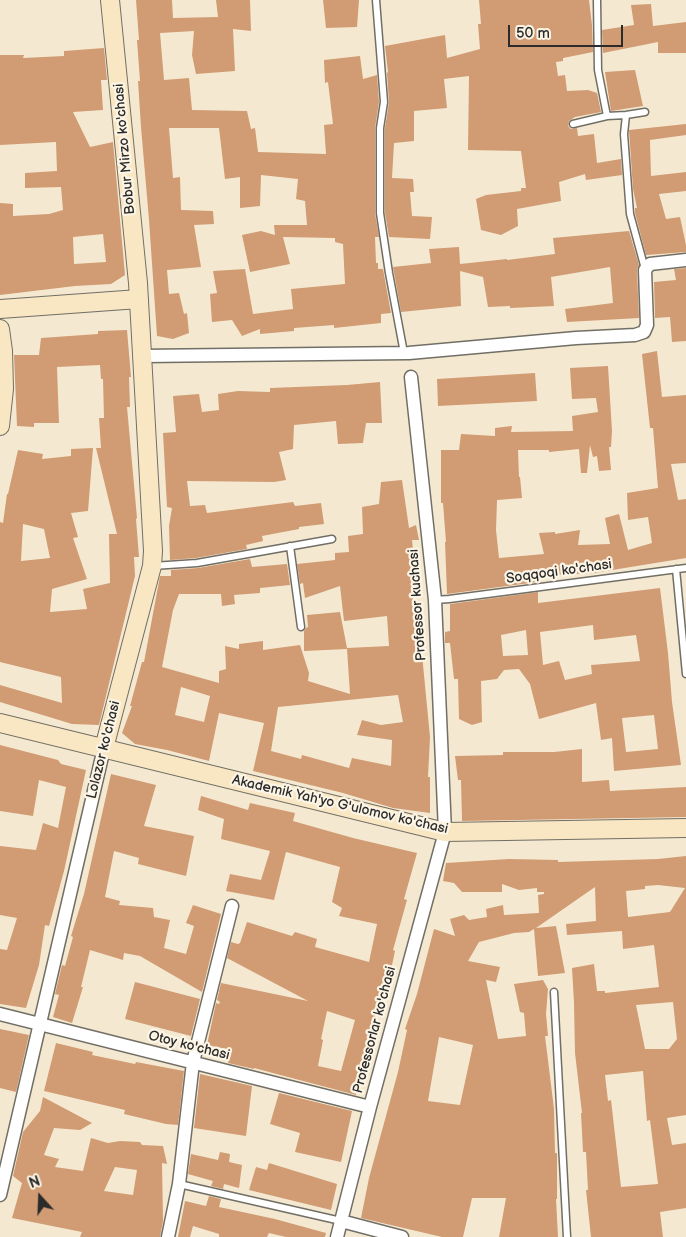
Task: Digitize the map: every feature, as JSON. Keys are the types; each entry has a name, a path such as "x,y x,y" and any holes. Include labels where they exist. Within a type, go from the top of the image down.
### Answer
{"street":[{"name":"Bobur Mirzo ko'chasi","path":"110,0 139,299"},
{"path":"142,356 404,353 576,338 635,335 644,332 647,325 645,270 650,264 686,260"},
{"path":"0,309 139,299"},
{"name":"Lolazor ko'chasi","path":"0,1195 104,748 152,566 154,552 139,299"},
{"path":"0,329 3,351 4,389 0,426"},
{"name":"Professor kuchasi","path":"412,377 435,600 445,832"},
{"name":"Akademik Yah'yo G'ulomov ko'chasi","path":"0,723 445,832 686,828"},
{"name":"Professorlar ko'chasi","path":"338,1237 370,1107 445,832"},
{"path":"168,1237 179,1184 193,1062 232,906"},
{"name":"Otoy ko'chasi","path":"0,1014 370,1107"},
{"path":"341,1221 402,1237"}],"lane":[{"path":"376,0 384,102 380,128 380,213 404,353"},
{"path":"597,0 598,70 607,116"},
{"path":"573,124 607,116 645,112"},
{"path":"626,115 624,134 630,214 645,270"},
{"path":"152,566 197,563 332,539"},
{"path":"290,546 301,627"},
{"name":"Soqqoqi ko'chasi","path":"435,600 686,568"},
{"path":"676,569 686,674"},
{"path":"554,992 567,1237"},
{"path":"179,1184 341,1221"}],"building":[{"path":"136,0 172,0 173,18 218,17 216,0 250,0 251,31 233,29 235,71 196,74 192,55 194,31 160,33 164,80 189,78 192,110 247,111 251,129 255,128 258,152 326,154 324,125 333,124 328,82 325,83 324,60 360,56 363,79 377,75 379,102 375,128 375,213 379,237 375,237 376,263 378,263 378,269 383,269 391,313 381,314 381,323 334,328 334,325 294,328 294,331 260,334 260,329 242,336 232,320 212,322 210,294 217,293 213,271 245,269 253,314 293,309 291,289 345,284 343,244 335,242 335,238 283,237 290,264 250,272 242,235 261,231 275,235 274,225 307,225 305,201 296,199 298,179 261,175 260,206 240,208 240,177 225,179 219,128 169,128 173,178 180,177 181,210 213,211 214,224 194,225 201,267 167,270 169,294 179,293 184,314 187,313 189,333 173,339 157,336 138,81 140,81 137,40 139,40"},
{"path":"323,0 359,0 357,27 326,28"},
{"path":"479,0 589,0 593,52 563,58 563,61 556,62 558,76 565,75 567,91 588,90 597,93 601,112 575,117 569,121 568,126 571,129 577,128 578,136 594,134 597,163 621,159 622,175 586,180 585,174 559,182 561,201 517,209 518,226 501,235 481,230 476,199 486,195 521,191 521,188 526,188 521,151 468,150 469,76 444,79 447,108 414,111 414,141 394,143 392,178 413,179 414,192 410,192 412,216 432,217 430,239 389,237 385,213 385,128 389,102 385,46 445,35 447,58 480,49 478,24 481,24"},
{"path":"651,4 653,26 686,22 686,53 658,53 658,42 603,53 602,30 634,25 631,5"},
{"path":"104,48 107,80 101,80 103,110 73,112 90,147 113,142 125,275 111,284 75,286 0,295 0,203 13,204 13,216 49,214 63,210 61,187 25,188 25,173 57,171 56,142 0,145 0,55 24,55 23,58 64,56 64,51","holes":["103,234 106,262 74,264 73,237"]},
{"path":"635,70 643,106 611,111 605,72"},
{"path":"686,124 686,135 650,140 651,176 686,172 686,191 659,194 666,219 680,217 686,252 646,255 635,213 635,208 637,208 633,189 629,130"},
{"path":"629,231 639,265 637,270 639,318 567,322 565,309 613,303 610,267 551,277 554,306 510,308 510,306 488,307 483,277 460,271 461,306 401,312 393,267 431,263 429,249 459,247 460,264 507,260 555,254 553,238"},
{"path":"686,268 686,341 672,342 670,317 655,318 654,282 676,280 674,269"},
{"path":"127,330 131,377 129,377 130,407 127,407 139,557 134,557 135,576 99,725 72,724 0,702 0,685 62,703 61,677 0,662 0,522 3,523 7,494 18,450 43,454 42,459 71,456 71,449 93,448 88,511 71,513 78,537 73,538 87,579 52,589 50,612 87,609 83,589 110,583 109,534 117,534 96,448 101,448 99,418 104,418 103,379 101,379 100,365 57,367 59,423 34,423 34,427 17,426 14,355 39,355 41,338 98,334 98,331","holes":["23,524 44,529 50,558 21,561"]},
{"path":"657,351 662,397 686,395 686,463 671,464 678,500 686,499 686,558 594,573 555,575 536,578 537,582 447,594 446,542 443,503 441,503 441,450 459,450 461,434 495,436 495,428 512,426 511,432 573,431 572,416 598,412 596,398 572,399 570,368 608,366 612,431 611,447 609,447 611,470 599,471 597,456 593,457 590,445 587,473 581,473 579,449 549,452 549,450 518,450 522,498 497,500 496,530 499,558 544,554 539,533 555,532 555,534 580,530 578,545 610,544 605,518 619,514 628,550 652,543 648,517 628,520 627,493 658,488 653,428 650,428 642,354"},
{"path":"535,373 537,401 438,406 437,379"},
{"path":"380,382 382,423 366,423 363,443 338,444 336,421 294,425 293,449 279,452 286,480 274,482 187,481 190,506 205,505 207,513 293,502 295,506 321,503 324,524 299,527 299,529 262,536 263,541 246,545 247,549 196,558 170,560 169,526 172,508 167,507 163,433 176,432 173,396 199,394 202,412 219,410 218,394 238,391 270,392 270,388"},
{"path":"402,480 409,528 416,525 419,540 412,540 417,587 411,588 421,644 430,737 428,777 430,777 430,813 393,808 343,793 253,771 264,723 219,713 209,761 135,744 122,733 132,706 130,706 142,662 144,662 160,576 171,576 171,570 198,568 250,559 252,567 287,564 290,585 260,588 260,593 234,595 235,604 222,606 221,594 179,594 173,610 162,667 219,683 219,671 226,669 225,646 239,649 239,644 263,641 263,650 300,645 309,673 308,681 350,694 347,649 304,651 304,631 308,627 307,615 340,612 347,648 389,646 387,616 344,621 340,586 305,598 303,583 300,584 297,564 335,560 335,553 349,552 348,536 363,534 362,507 379,504 381,482","holes":["181,687 210,696 204,722 175,715","398,695 403,722 381,725 362,720 357,735 392,740 391,766 352,758 349,768 302,755 301,759 271,751 278,707"]},
{"path":"660,588 672,702 681,765 614,771 612,738 601,740 596,703 539,719 530,684 519,669 504,670 497,679 481,681 482,722 472,725 459,719 458,679 454,679 450,643 445,643 445,632 450,631 450,604 538,592 538,603","holes":["593,625 594,640 636,635 640,661 591,665 592,674 565,680 559,661 543,665 540,632","526,630 528,655 503,656 501,635","654,715 658,749 626,752 622,718"]},
{"path":"0,745 58,760 61,764 86,770 64,871 49,926 45,925 39,965 26,1008 0,1004 0,949 7,950 17,918 0,915 0,846 36,850 43,823 58,828 66,787 39,780 33,816 0,811"},
{"path":"582,749 582,782 609,780 610,791 686,787 686,817 462,821 461,780 458,780 455,756 503,755 503,752 554,752"},
{"path":"111,774 156,785 144,826 194,836 186,876 138,864 139,858 114,851 105,897 120,901 119,905 153,908 154,917 170,920 164,948 186,954 194,926 186,923 193,905 221,914 202,992 140,956 124,953 123,960 90,950 81,987 83,987 72,1023 53,1017 59,995 55,994 62,965 65,966 73,937 71,936 84,894"},
{"path":"201,796 248,810 250,803 295,813 293,821 417,853 404,899 407,900 393,950 395,951 392,965 365,1050 367,1050 356,1095 228,1063 232,1050 207,1045 216,1003 219,1004 220,1002 217,1000 221,983 308,1001 227,958 231,942 240,943 247,922 292,936 295,932 317,939 315,947 369,962 377,924 339,916 342,908 332,902 340,867 286,852 274,900 226,891 230,874 261,880 270,851 221,839 224,819 198,810","holes":["327,1011 355,1020 341,1071 318,1066"]},
{"path":"686,856 686,1115 667,1118 672,1145 686,1143 686,1208 660,1212 663,1237 591,1237 586,1190 588,1190 586,1152 583,1152 582,1113 575,1053 572,968 594,964 597,991 605,991 605,993 659,987 654,945 623,949 622,931 567,935 566,924 596,921 595,887 536,928 556,926 565,973 538,976 534,929 529,932 514,933 479,942 468,961 500,967 496,982 486,980 498,1039 526,1036 524,1013 520,1012 514,984 543,980 548,989 546,1014 548,1036 545,1036 554,1109 555,1153 557,1153 556,1199 558,1237 499,1237 506,1198 472,1198 463,1237 442,1237 361,1218 369,1178 398,1072 407,1030 405,1029 417,994 434,929 455,936 450,919 464,915 469,920 487,917 486,909 503,905 504,915 539,913 538,895 544,894 544,892 537,892 537,888 519,890 502,884 502,892 462,892 454,883 443,881 446,863 509,859 558,860 558,862 658,859","holes":["658,885 685,888 670,912 628,917 626,891 645,889 645,886","673,1002 677,1039 669,1049 645,1049 636,1005","439,1037 473,1045 460,1105 428,1101","643,1071 647,1121 650,1120 658,1184 621,1187 611,1100 608,1101 605,1075"]},
{"path":"135,982 200,999 191,1036 125,1019"},
{"path":"0,1029 29,1035 16,1092 0,1088"},
{"path":"56,1043 93,1052 92,1055 184,1071 178,1125 124,1114 125,1110 44,1091"},
{"path":"200,1074 252,1086 246,1136 194,1128"},
{"path":"279,1093 352,1111 341,1162 295,1152 300,1133 270,1124"},
{"path":"43,1097 92,1123 80,1130 54,1128 44,1155 59,1159 55,1167 83,1171 91,1138 108,1143 120,1141 140,1142 142,1145 163,1146 167,1164 162,1163 163,1221 160,1237 80,1237 82,1232 12,1218 22,1183 13,1176 23,1132 40,1111","holes":["115,1167 137,1170 133,1195 104,1191"]},
{"path":"220,1152 230,1154 229,1162 242,1165 239,1188 224,1184 223,1189 211,1186 213,1181 188,1174 191,1154 218,1160"},
{"path":"269,1163 337,1184 331,1210 249,1190 256,1167 267,1170"},
{"path":"209,1196 221,1199 219,1207 275,1219 326,1233 325,1237 286,1237 269,1233 267,1237 219,1237 219,1234 193,1226 190,1237 178,1237 185,1201 206,1206"}]}
